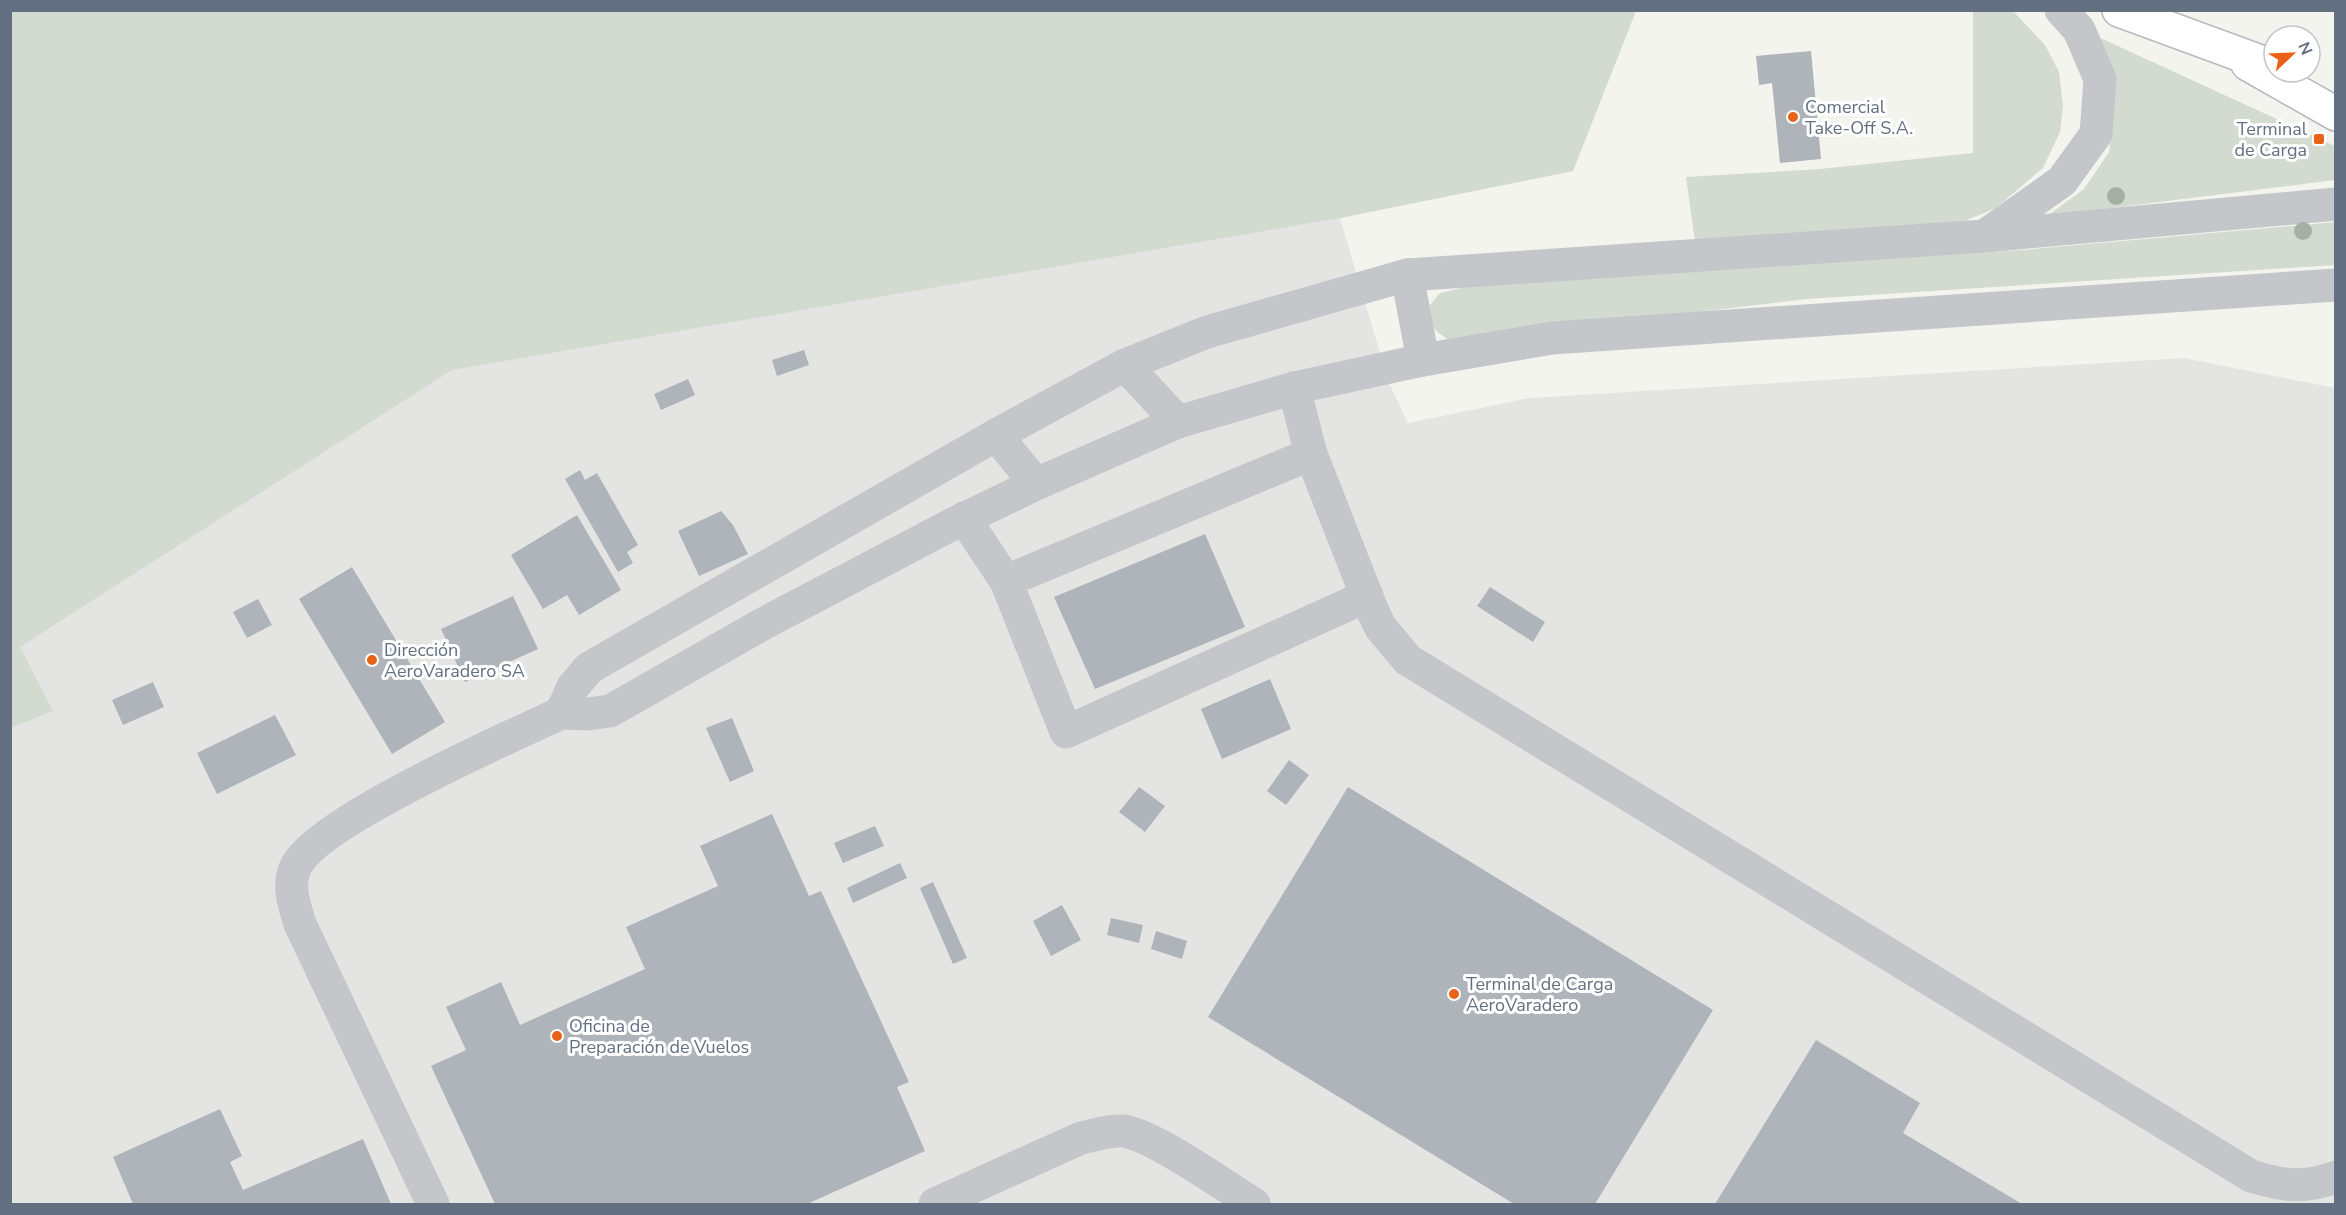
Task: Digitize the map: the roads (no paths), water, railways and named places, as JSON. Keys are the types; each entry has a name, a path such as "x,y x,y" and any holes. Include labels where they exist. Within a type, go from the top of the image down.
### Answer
{"main road":[{"path":"2118,10 2262,63"},
{"path":"2221,49 2336,114"}],"street":[{"path":"1985,236 2062,181 2096,134 2100,79 2079,30 2061,10"},
{"path":"561,712 573,687 590,668 996,435 1125,365 1207,332 1407,275 1985,236 2336,204"},
{"path":"1407,275 1423,360"},
{"path":"433,1204 300,924 291,887 294,870 300,857 317,842 399,790 561,712 588,714 610,711 761,626 964,518 1036,484 1178,422 1294,388 1423,360 1552,338 2336,285"},
{"path":"1125,365 1178,422"},
{"path":"1294,388 1311,454 1367,596 1381,627 1408,660 2251,1176 2282,1185 2298,1186 2316,1184 2336,1177"},
{"path":"996,435 1036,484"},
{"path":"1006,581 1311,454"},
{"path":"964,518 1006,581 1066,732 1367,596"},
{"path":"736,584 761,626"},
{"path":"934,1204 1081,1138 1124,1131 1169,1152 1254,1204"}],"place":[{"name":"Comercial Take-Off S.A.","path":"1793,117"},
{"name":"Terminal de Carga","path":"2319,139"},
{"name":"Dirección AeroVaradero SA","path":"372,660"},
{"name":"Terminal de Carga AeroVaradero","path":"1454,994"},
{"name":"Oficina de Preparación de Vuelos","path":"557,1036"}]}
